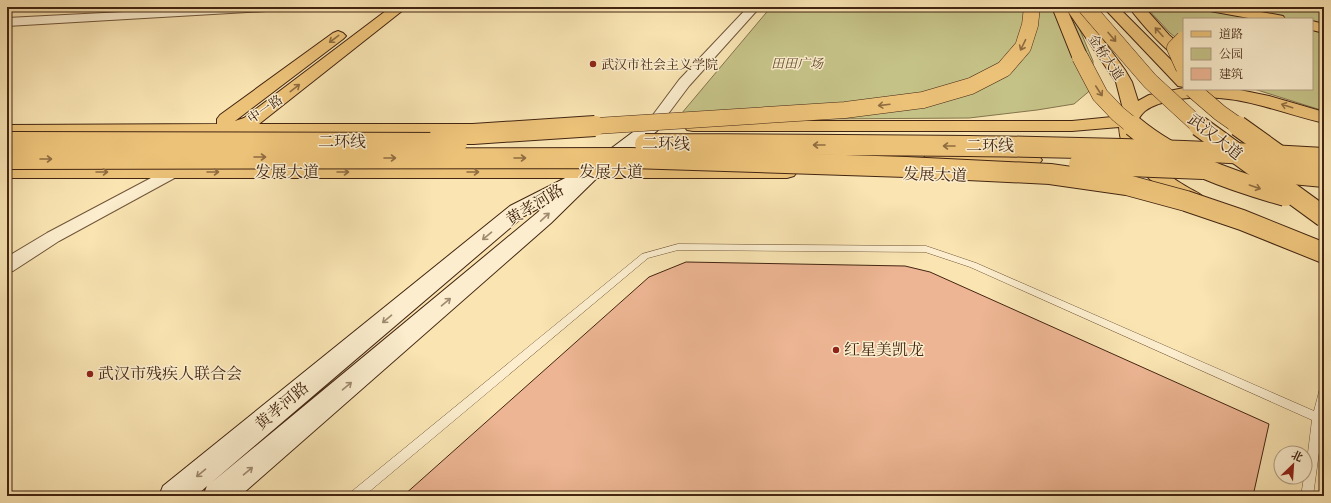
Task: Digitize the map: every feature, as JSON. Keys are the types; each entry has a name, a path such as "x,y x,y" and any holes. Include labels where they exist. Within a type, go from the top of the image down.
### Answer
{"main road":[{"name":"中一路","path":"377,7 226,119 226,129 250,122 400,7"},
{"path":"473,134 845,110 922,100 971,86 1004,69 1023,47 1030,25 1032,7"},
{"path":"1059,7 1080,57 1099,94 1121,117 1151,138 1218,175 1264,191 1324,206"},
{"name":"金桥大道","path":"1072,7 1124,82 1130,117 1128,136 1136,154 1153,172 1178,191 1211,209"},
{"name":"武汉大道","path":"1086,7 1150,81 1196,124 1271,180 1324,217"},
{"path":"1110,7 1183,81"},
{"path":"1136,7 1164,38 1183,55"},
{"path":"1210,7 1272,18"},
{"path":"1313,26 1324,29"},
{"path":"1313,35 1324,38"},
{"path":"1183,40 1175,48 1183,66"},
{"name":"武汉大道","path":"1193,90 1220,113 1324,188"},
{"path":"1201,90 1220,113"},
{"path":"7,130 1072,126 1130,117 1147,101 1171,94 1200,92 1231,92 1282,104 1324,118"},
{"path":"592,172 651,127"},
{"path":"174,172 226,129"},
{"path":"36,142 235,133 473,134 869,132 1167,138 1324,143"},
{"name":"二环线","path":"7,142 400,142 1042,146 1243,152 1324,158"},
{"name":"二环线","path":"7,158 631,158 1032,160 1265,165 1324,169"},
{"path":"631,158 906,167 1074,177 1127,184 1186,201 1242,220 1324,253"},
{"path":"1032,160 1106,166 1246,170 1324,177"},
{"name":"发展大道","path":"7,172 855,173 996,177 1066,182 1149,194 1211,209"},
{"name":"黄孝河路","path":"174,496 518,211 592,172"},
{"name":"黄孝河路","path":"218,496 544,218 592,172"},
{"path":"1211,209 1246,224 1283,235 1324,243"},
{"path":"1283,235 1324,253"}],"street":[{"path":"7,22 284,7"},
{"path":"651,127 684,83 754,7"},
{"path":"7,266 53,237 174,172"}],"lane":[{"path":"355,496 645,256 678,247 926,249 973,265 1318,418"},
{"path":"1307,496 1318,418 1324,391"}],"green space":[{"name":"田田广场","path":"771,7 1067,7 1077,23 1093,61 1093,88 1074,104 969,118 676,120"},
{"path":"1146,7 1324,7 1324,111 1257,90 1313,90 1313,18 1183,18 1183,43 1170,33"}],"building":[{"name":"红星美凯龙","path":"686,262 905,266 930,272 1269,424 1253,496 403,496 649,277"}],"place":[{"name":"武汉市社会主义学院","path":"593,64"},
{"name":"红星美凯龙","path":"836,350"},
{"name":"武汉市残疾人联合会","path":"90,374"}]}
